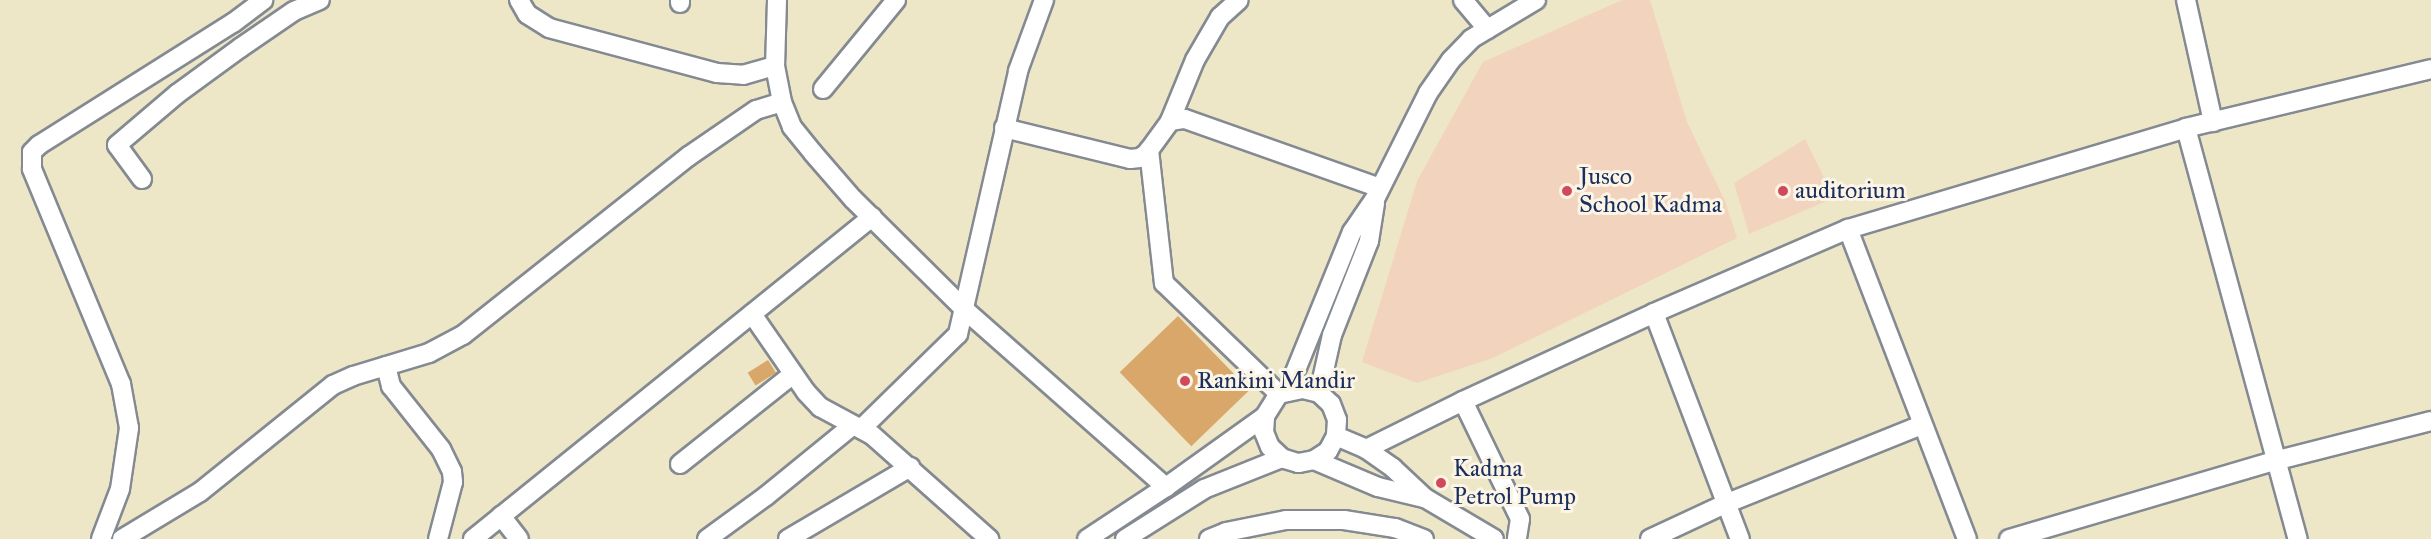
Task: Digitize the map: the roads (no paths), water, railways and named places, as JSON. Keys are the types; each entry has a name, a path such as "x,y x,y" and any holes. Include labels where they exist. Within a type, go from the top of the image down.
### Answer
{"street":[{"path":"101,539 120,489 129,428 121,384 32,169 32,152 39,145 233,23 263,0"},
{"path":"142,179 117,145 177,94 240,48 294,11 320,0"},
{"path":"519,0 527,14 549,27 717,73 743,75 775,66"},
{"path":"777,0 775,66 782,102 792,127 872,217 965,310 1166,487"},
{"path":"823,89 896,0"},
{"path":"707,539 857,427 952,343 963,324 1018,71 1044,0"},
{"path":"1004,128 1130,159 1140,158 1149,150 1170,121 1195,60 1220,17 1239,0"},
{"path":"1463,0 1487,29"},
{"path":"1088,539 1166,487 1265,416 1283,393 1352,232 1378,192 1428,93 1451,60 1471,39 1536,0"},
{"path":"2186,0 2213,122"},
{"path":"1366,449 1463,401 1654,313 1848,229 2186,128 2431,69"},
{"path":"122,539 200,492 333,385 429,353 463,335 689,156 756,110 782,102"},
{"path":"1170,121 1185,119 1378,192"},
{"path":"2186,128 2298,539"},
{"path":"1149,150 1164,283 1283,393"},
{"path":"1319,393 1332,335 1369,241 1378,192"},
{"path":"473,539 872,217"},
{"path":"1848,229 1966,539"},
{"path":"1654,313 1740,539"},
{"path":"752,314 793,374 820,407 857,427 910,467 989,539"},
{"path":"386,366 391,386 441,449 452,472 453,482 438,539"},
{"path":"680,464 793,374"},
{"path":"1265,416 1264,432 1270,447 1282,458 1298,463 1314,460 1328,451 1336,436 1337,420 1331,405 1319,393 1303,389 1283,393"},
{"path":"1463,401 1520,519 1518,539"},
{"path":"2009,539 2278,460 2431,421"},
{"path":"1650,539 1725,504 1922,425"},
{"path":"1336,436 1366,449 1393,468 1425,498 1494,539"},
{"path":"1125,539 1204,489 1282,458"},
{"path":"1314,460 1378,487 1425,498"},
{"path":"788,539 910,467"},
{"path":"501,516 519,539"},
{"path":"1209,539 1226,532 1286,520 1332,520 1395,528 1424,539"}],"place":[{"name":"Jusco School Kadma","path":"1567,191"},
{"name":"auditorium","path":"1783,191"},
{"name":"Rankini Mandir","path":"1185,381"},
{"name":"Kadma Petrol Pump","path":"1441,483"}]}
